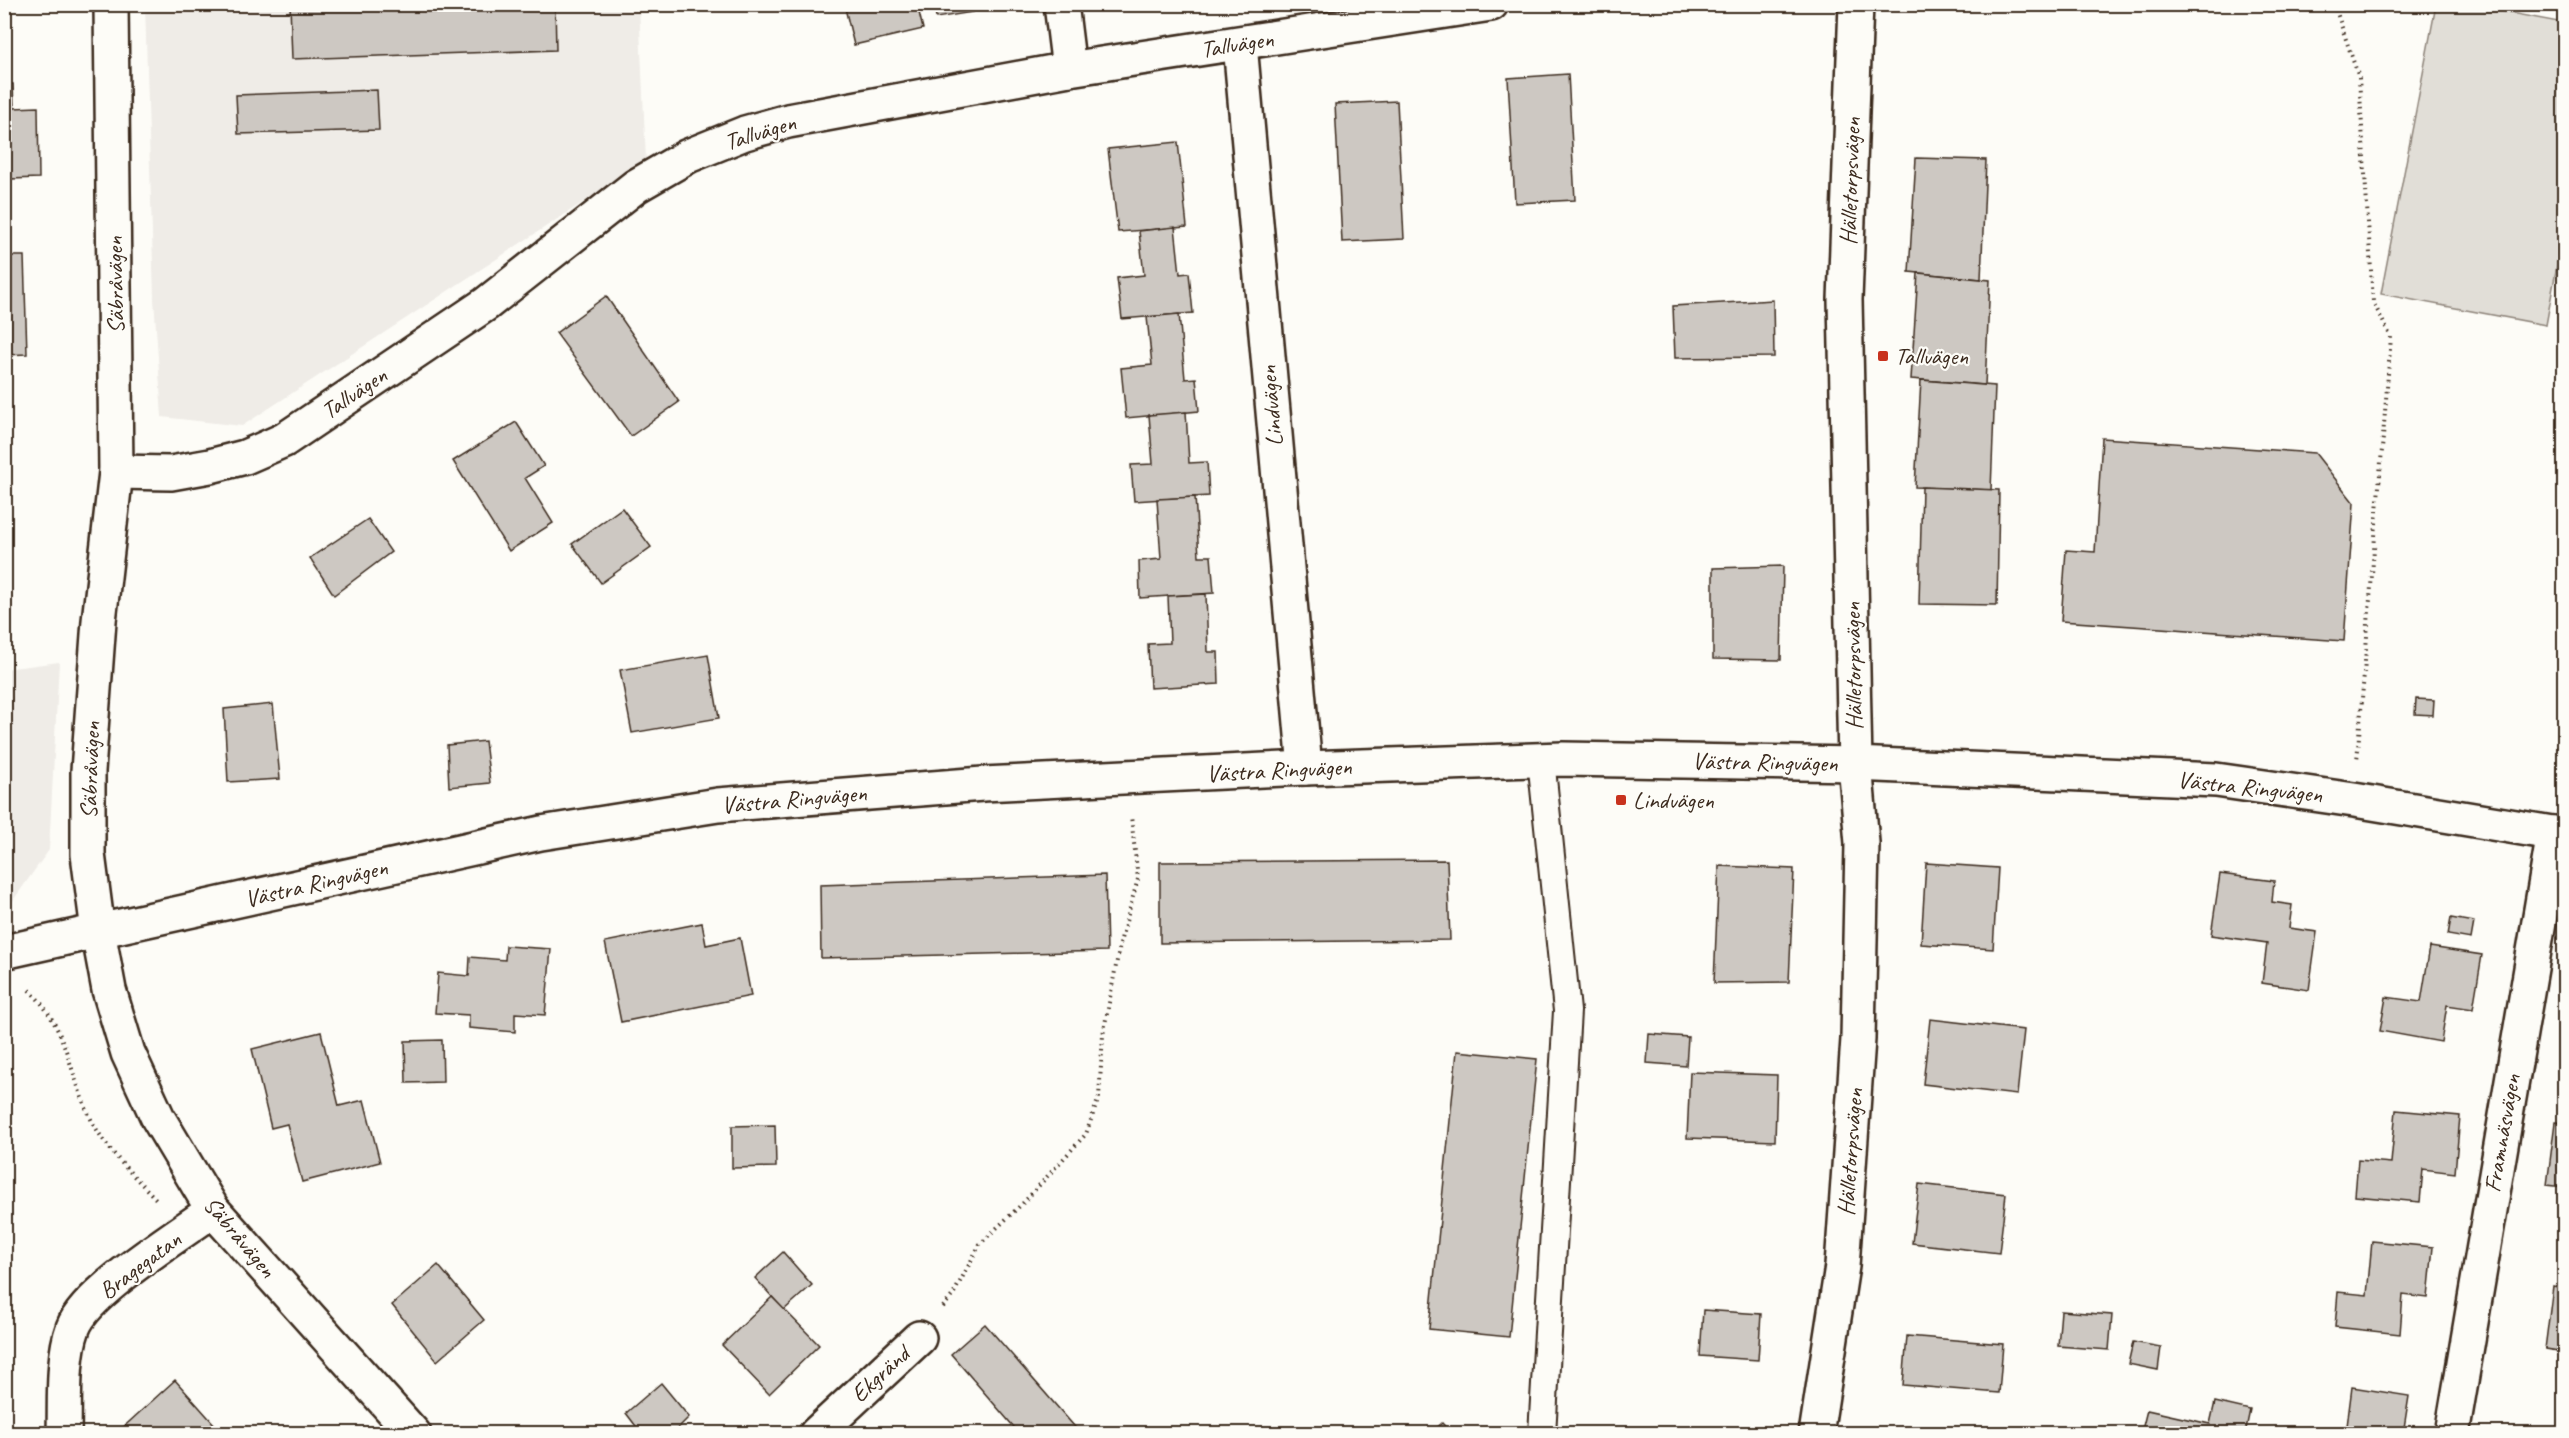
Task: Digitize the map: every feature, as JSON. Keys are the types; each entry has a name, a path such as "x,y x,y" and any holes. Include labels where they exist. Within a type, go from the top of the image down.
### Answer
{"street":[{"name":"Säbråvägen","path":"111,4 116,472 99,621 88,771 88,854 98,931 109,990 128,1053 158,1118 213,1210 414,1434"},
{"path":"1060,4 1069,69"},
{"name":"Tallvägen","path":"116,472 171,472 210,466 245,457 284,440 486,304 636,186 688,156 746,133 788,121 1069,69 1491,4"},
{"name":"Hälletorpsvägen","path":"1816,1434 1842,1266 1858,1039 1862,843 1855,764 1845,300 1856,4"},
{"name":"Lindvägen","path":"1240,44 1305,768"},
{"name":"Västra Ringvägen","path":"4,952 541,833 718,805 983,784 1305,768 1541,759 1855,764 2216,780 2559,834"},
{"name":"Framnäsvägen","path":"2452,1434 2559,834"},
{"name":"Bragegatan","path":"64,1434 67,1364 73,1327 98,1293 213,1210"},
{"name":"Ekgränd","path":"816,1434 919,1338"}],"lane":[{"path":"1541,759 1567,1011 1542,1434"}],"path":[{"path":"2334,4 2359,78 2373,302 2391,337 2354,800"},
{"path":"919,1338 953,1294 980,1244 1023,1203 1086,1134 1099,1097 1103,1035 1121,939 1138,879 1133,826 1124,777"}],"shaded area":[{"path":"145,5 639,5 646,161 242,426 162,417 154,299"},
{"path":"2436,5 2468,5 2564,23 2564,227 2546,325 2381,294"},
{"path":"59,662 49,850 9,906 5,907 5,669"}],"building":[{"path":"290,4 555,4 556,50 292,59"},
{"path":"844,4 917,4 923,29 854,45"},
{"path":"934,4 971,4 973,12 936,18"},
{"path":"1568,74 1575,200 1515,203 1508,78"},
{"path":"4,84 13,84 14,108 38,107 39,178 10,179 10,196 4,196"},
{"path":"377,90 379,130 238,134 236,95"},
{"path":"1397,101 1404,239 1342,242 1335,104"},
{"path":"1178,142 1187,227 1118,232 1108,149"},
{"path":"1916,158 1986,160 1981,279 1909,272"},
{"path":"1175,227 1180,274 1189,273 1193,313 1122,319 1117,278 1144,275 1139,231"},
{"path":"4,256 24,256 27,354 4,355"},
{"path":"1918,273 1990,280 1985,385 1911,379"},
{"path":"606,296 679,402 631,436 556,333"},
{"path":"1773,300 1774,357 1675,358 1673,306"},
{"path":"1179,314 1185,379 1196,378 1199,411 1126,418 1121,368 1152,365 1147,317"},
{"path":"1921,380 1995,386 1991,490 1915,487"},
{"path":"1186,412 1189,463 1207,462 1209,496 1134,501 1131,465 1153,464 1149,415"},
{"path":"516,422 544,466 525,478 553,523 509,551 453,461"},
{"path":"2102,438 2315,453 2354,503 2344,641 2061,621 2066,550 2095,552"},
{"path":"1922,487 1999,490 1997,605 1919,604"},
{"path":"1195,497 1199,556 1211,556 1214,593 1140,598 1139,561 1161,559 1157,499"},
{"path":"622,508 651,547 601,583 572,544"},
{"path":"368,519 391,552 334,595 310,558"},
{"path":"1783,566 1781,660 1713,659 1713,568"},
{"path":"1206,594 1208,652 1218,652 1219,684 1150,688 1148,644 1170,643 1168,596"},
{"path":"708,655 719,718 632,733 620,670"},
{"path":"2416,699 2434,700 2433,715 2415,714"},
{"path":"273,704 280,779 228,782 224,709"},
{"path":"485,741 490,783 449,787 447,745"},
{"path":"1447,860 1450,940 1160,943 1160,862"},
{"path":"1926,863 1998,868 1993,949 1921,944"},
{"path":"1719,866 1794,869 1789,982 1714,983"},
{"path":"2220,874 2274,881 2272,902 2292,905 2289,928 2317,932 2309,990 2262,983 2267,943 2211,935"},
{"path":"1105,875 1107,951 821,958 820,885"},
{"path":"2451,918 2474,922 2471,939 2448,935"},
{"path":"702,923 706,945 740,938 751,996 621,1022 605,942"},
{"path":"506,946 551,949 545,1015 515,1013 515,1032 469,1028 469,1015 435,1013 438,973 469,976 470,957 505,960"},
{"path":"2430,947 2482,955 2473,1009 2447,1005 2441,1042 2380,1031 2386,997 2421,1002"},
{"path":"1930,1019 2024,1030 2017,1095 1923,1084"},
{"path":"321,1032 339,1106 364,1100 380,1162 302,1182 287,1124 271,1128 252,1049"},
{"path":"1649,1034 1688,1037 1686,1066 1647,1063"},
{"path":"442,1040 443,1082 406,1083 405,1041"},
{"path":"1457,1051 1537,1059 1509,1337 1429,1329"},
{"path":"1690,1072 1777,1075 1775,1141 1687,1138"},
{"path":"2396,1110 2460,1116 2455,1173 2423,1169 2420,1202 2355,1196 2358,1160 2391,1163"},
{"path":"2555,1122 2564,1123 2564,1187 2547,1185"},
{"path":"775,1125 776,1167 732,1168 732,1126"},
{"path":"1919,1184 2006,1194 1999,1253 1912,1243"},
{"path":"2372,1241 2433,1247 2428,1298 2403,1295 2400,1334 2335,1327 2338,1292 2367,1295"},
{"path":"783,1252 812,1285 784,1310 755,1278"},
{"path":"438,1265 484,1320 437,1361 392,1305"},
{"path":"2553,1286 2564,1288 2564,1352 2545,1349"},
{"path":"772,1297 819,1345 769,1394 722,1345"},
{"path":"1703,1310 1761,1314 1758,1360 1700,1356"},
{"path":"2061,1311 2112,1315 2109,1350 2058,1346"},
{"path":"985,1324 1081,1434 1020,1434 951,1354"},
{"path":"1907,1336 2003,1344 1999,1393 1903,1385"},
{"path":"2133,1342 2161,1347 2158,1370 2128,1364"},
{"path":"175,1380 223,1434 120,1434 118,1432"},
{"path":"661,1383 689,1417 672,1434 642,1434 626,1413"},
{"path":"2352,1387 2409,1396 2403,1434 2346,1434"},
{"path":"2215,1402 2250,1410 2245,1434 2141,1434 2147,1410 2210,1424"},
{"path":"1442,1423 1452,1434 1430,1434"}],"place":[{"name":"Tallvägen","path":"1883,356"},
{"name":"Lindvägen","path":"1621,800"}]}
